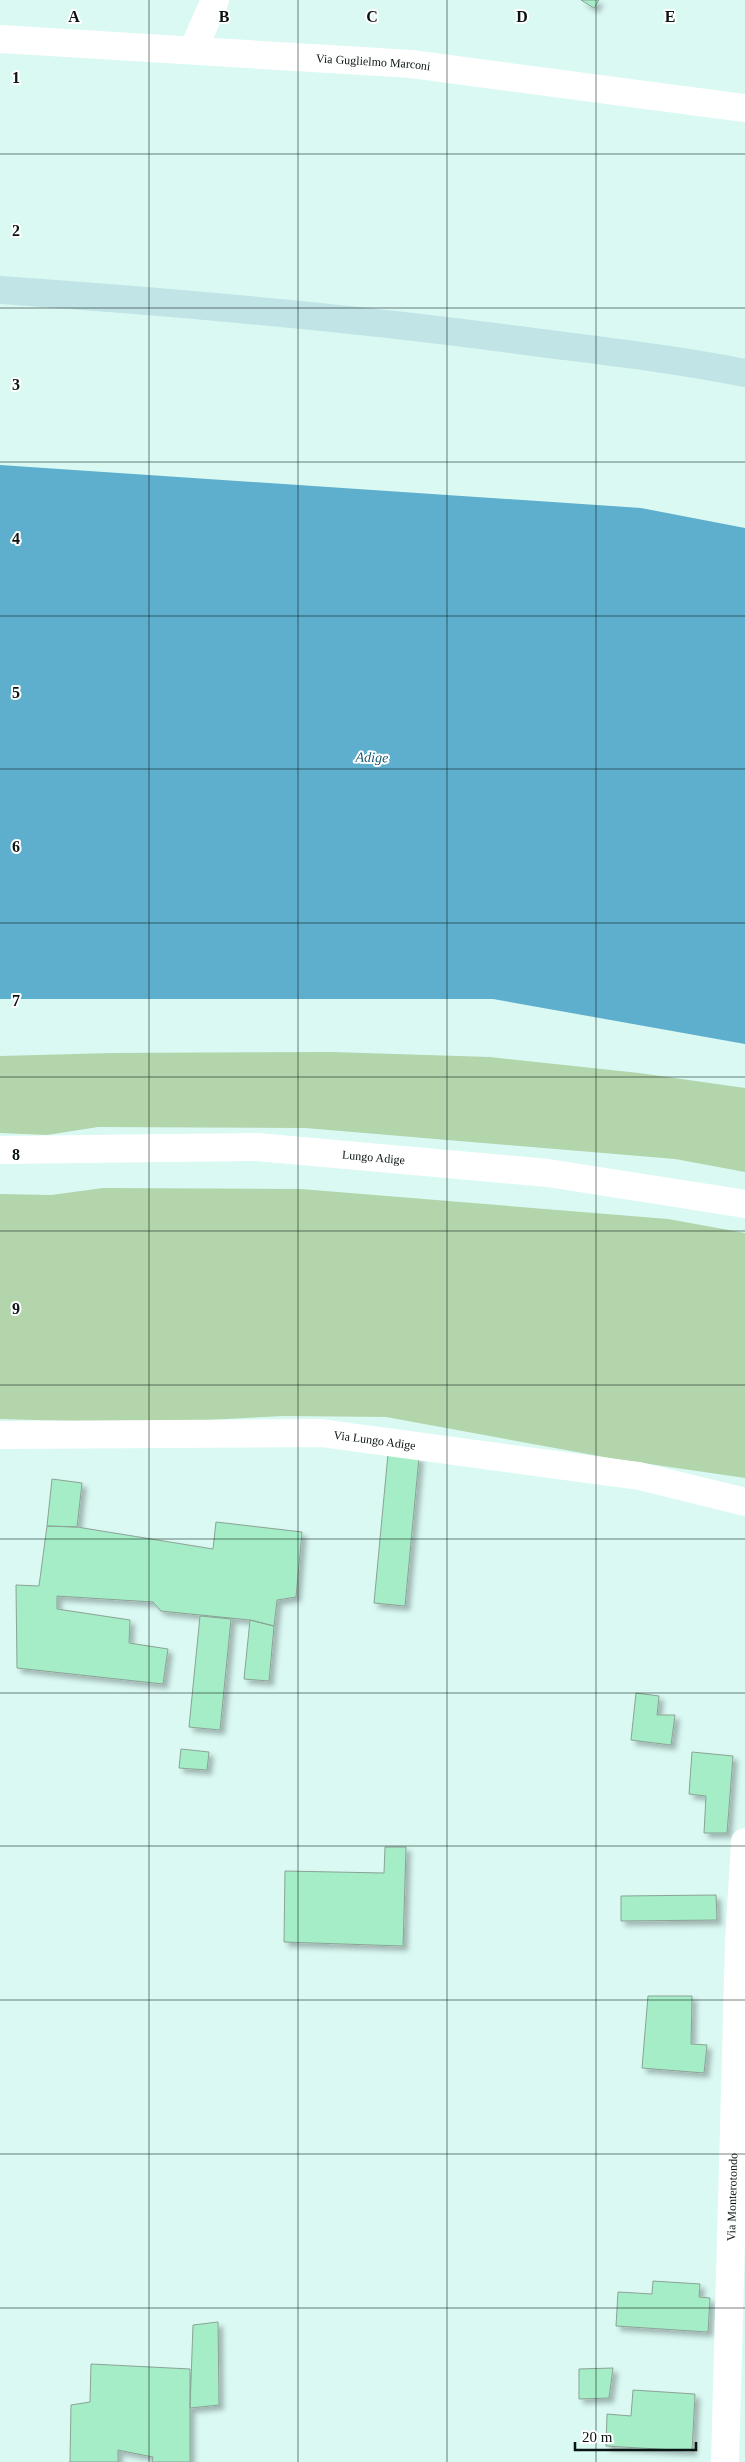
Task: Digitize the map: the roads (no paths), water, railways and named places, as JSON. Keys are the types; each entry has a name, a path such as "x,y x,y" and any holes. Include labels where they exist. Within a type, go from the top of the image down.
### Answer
{"main road":[{"path":"0,290 162,301 446,330 694,362 745,373"}],"street":[{"path":"193,50 215,0"},
{"name":"Via Guglielmo Marconi","path":"0,39 411,64 745,108"},
{"name":"Lungo Adige","path":"0,1150 257,1146 548,1173 745,1204"},
{"name":"Via Lungo Adige","path":"0,1435 321,1433 639,1476 745,1502"},
{"name":"Via Monterotondo","path":"725,2462 739,1953 745,1842"}],"water":[{"name":"Adige","path":"0,465 641,508 745,528 745,1044 493,999 0,999"}]}
